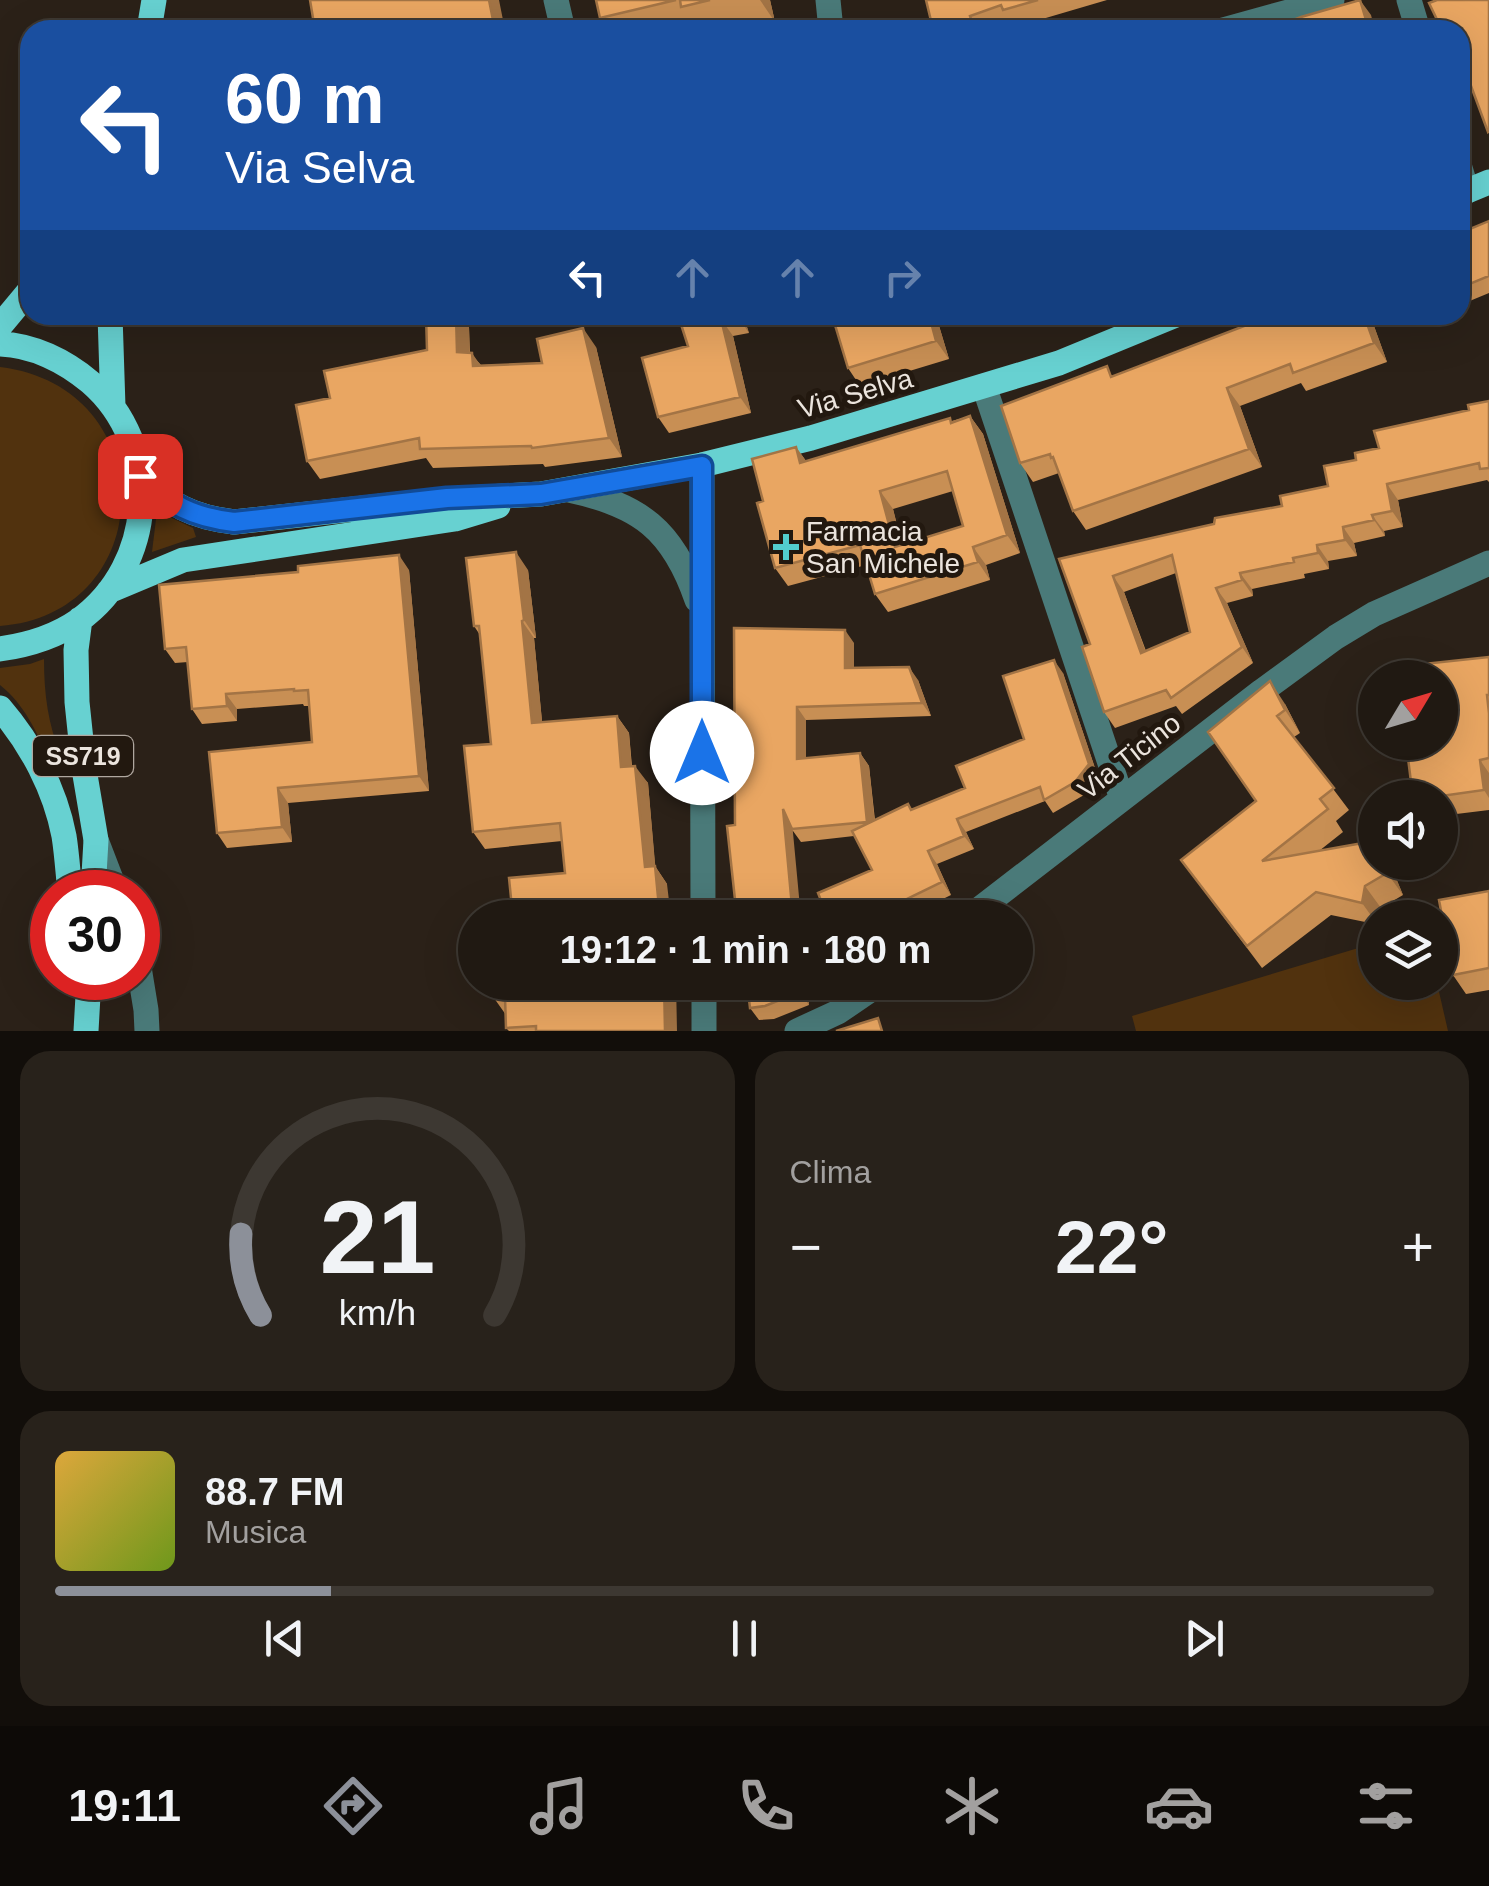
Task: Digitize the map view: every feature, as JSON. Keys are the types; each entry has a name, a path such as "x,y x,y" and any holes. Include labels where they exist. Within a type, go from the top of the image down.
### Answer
{"main road":[{"path":"0,326 20,302"},
{"path":"110,325 113,407"},
{"name":"Via Selva","path":"140,476 163,498 181,508 234,522 447,498 569,490 702,466 811,438 1059,362 1151,325"},
{"path":"0,344 56,359 78,372 113,407 135,452 142,507 125,566 109,592 62,631 42,640 0,649"},
{"name":"Via Selva","path":"109,592 184,560 455,519 541,494"},
{"name":"SS719","path":"80,619 77,702 96,840 94,870"},
{"name":"SS719","path":"0,708 32,750 45,778 63,833 67,870"},
{"path":"82,1000 86,1031"},
{"path":"86,1031 88,1000"}],"street":[{"path":"1259,20 1332,0"},
{"path":"984,386 1122,799"},
{"path":"702,466 703,900"},
{"path":"569,490 599,496 634,510 658,530 692,584 702,611"},
{"name":"Via Ticino","path":"991,900 1336,636 1374,614 1489,563"},
{"path":"96,840 108,870"},
{"path":"144,1000 147,1031"},
{"path":"704,1000 704,1031"},
{"path":"797,1031 856,1000"}],"shaded area":[{"path":"0,367 54,383 92,414 114,455 121,500 114,544 91,583 53,612 0,626"},
{"path":"157,511 193,528 196,537 152,552"},
{"path":"44,659 48,709 61,756 49,760 23,710 0,685 0,668"},
{"path":"1358,948 1358,1000 1441,1000 1448,1031 1136,1031 1132,1016"}],"building":[{"path":"310,0 489,0 493,20 313,20"},
{"path":"596,0 676,0 600,18"},
{"path":"680,0 710,0 681,7"},
{"path":"926,0 1038,0 1003,10 1001,5 967,20 931,20"},
{"path":"1360,0 1366,20 1293,20"},
{"path":"1489,0 1488,132 1470,87 1470,20 1437,20 1429,3"},
{"path":"1489,221 1489,276 1470,284 1470,229"},
{"path":"426,325 456,325 457,352 472,353 473,366 542,363 537,339 583,328 609,438 532,448 420,449 419,438 307,461 296,405 330,398 324,371 427,350"},
{"path":"681,325 722,325 740,397 658,417 642,358 688,346"},
{"path":"835,325 932,325 936,341 848,368"},
{"path":"1247,325 1368,325 1374,343 1293,373 1290,364 1227,388 1249,449 1073,511 1050,454 1020,463 1001,406 1107,366 1111,377"},
{"path":"1489,401 1489,468 1480,469 1479,463 1387,484 1392,511 1343,527 1345,540 1317,545 1318,553 1293,558 1294,562 1240,573 1242,580 1216,588 1242,647 1171,698 1166,690 1104,712 1082,647 1090,644 1059,559 1214,524 1215,518 1282,506 1280,496 1328,486 1324,466 1356,460 1355,453 1379,448 1374,431 1469,410 1468,405","holes":["1172,555 1190,632 1141,653 1113,576"]},
{"path":"970,416 1007,535 973,547 978,562 875,594 860,545 775,568 757,503 763,501 752,459 796,447 800,463 950,418 951,423","holes":["947,471 963,526 895,547 880,491"]},
{"path":"516,552 532,723 617,716 621,767 635,766 645,867 655,866 658,900 511,900 509,878 565,873 560,823 473,832 464,746 491,744 479,626 474,626 466,558"},
{"path":"399,555 419,776 278,788 282,827 217,833 209,752 312,742 308,690 226,694 227,706 192,709 186,647 165,649 159,585 298,572 298,566"},
{"path":"734,628 845,630 845,668 909,667 922,703 797,707 797,759 860,753 867,822 792,829 783,809 791,900 735,900 727,826 735,825"},
{"path":"1489,657 1489,758 1480,760 1484,790 1458,794 1458,780 1411,780 1408,760 1458,760 1458,660"},
{"path":"1054,660 1089,764 1075,782 1044,800 1040,787 957,819 964,836 928,851 942,882 905,900 821,900 818,893 872,870 852,831 908,804 911,810 965,788 956,766 1024,739 1003,676"},
{"path":"1270,681 1285,710 1277,716 1334,788 1320,799 1328,809 1262,861 1358,844 1358,880 1375,880 1365,886 1363,900 1316,892 1247,946 1181,860 1256,801 1208,732"},
{"path":"1489,891 1489,968 1458,974 1458,900 1439,900"},
{"path":"505,1000 664,1000 665,1031 506,1028"},
{"path":"749,1000 780,1000 765,1006 750,1008"},
{"path":"878,1018 882,1031 836,1031"}],"place":[{"name":"Farmacia San Michele","path":"786,547"}],"route":[{"path":"140,476 163,498 181,508 234,522 447,498 541,494 702,466 702,753"}]}
